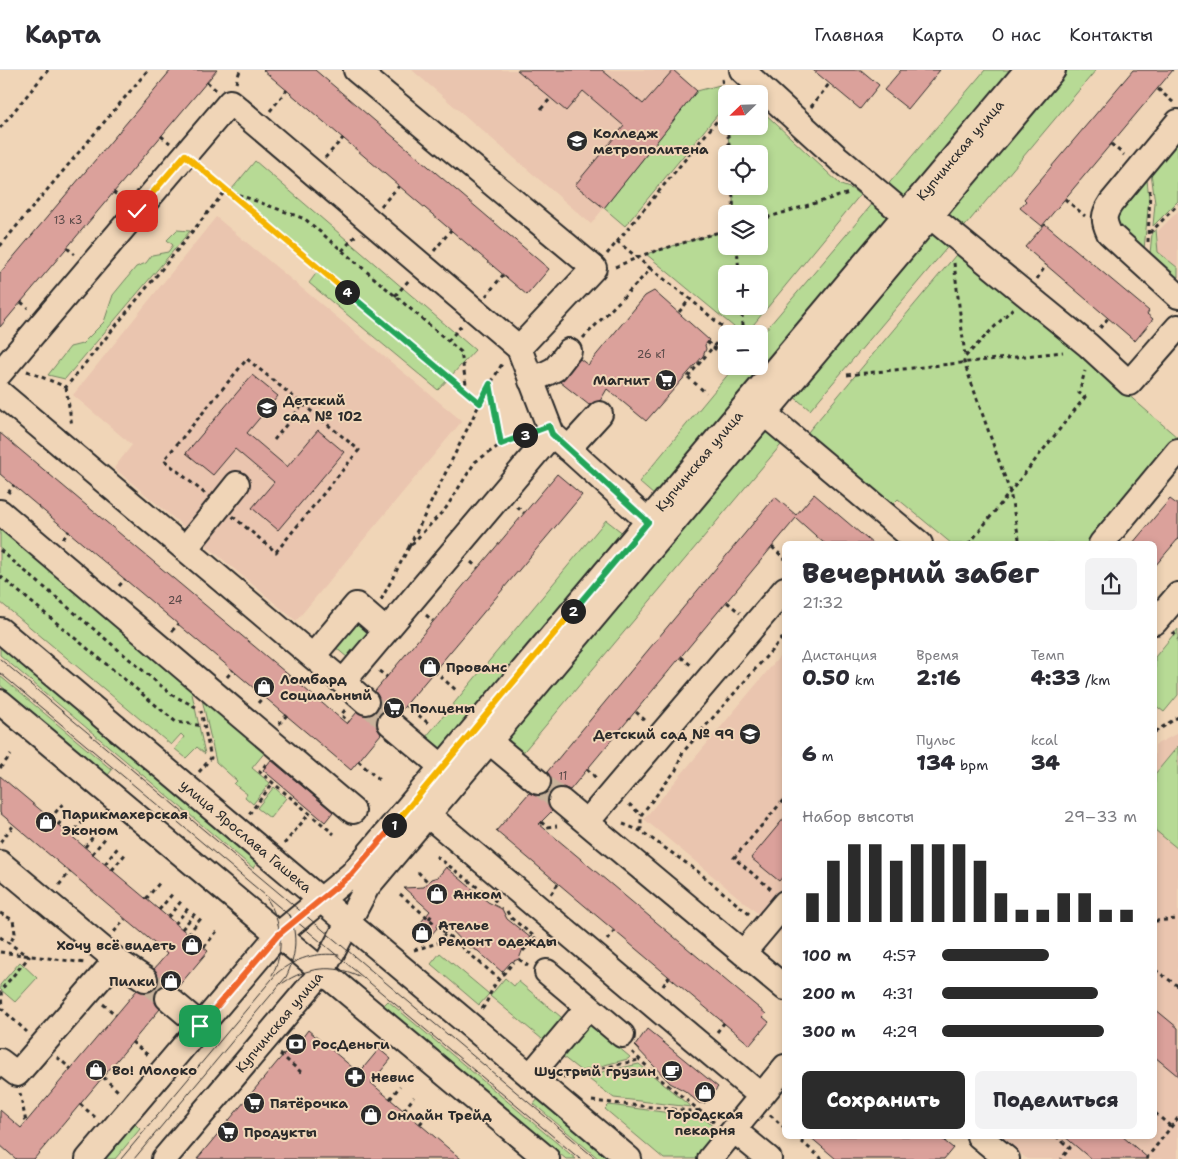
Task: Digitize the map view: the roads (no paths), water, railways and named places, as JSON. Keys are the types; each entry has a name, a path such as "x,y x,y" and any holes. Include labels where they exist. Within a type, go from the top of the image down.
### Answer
{"street":[{"path":"356,70 594,268 517,346"},
{"path":"742,70 877,191 918,216 1027,294 1088,345 1129,383 1178,327"},
{"name":"Купчинская улица","path":"918,216 1027,70"},
{"name":"Купчинская улица","path":"164,1159 322,972 367,887 420,809 918,216 1053,70"},
{"path":"4,368 230,102 517,346 556,437 655,528"},
{"path":"1178,122 1111,203 1104,214 1104,223 1109,233 1178,296"},
{"path":"531,381 555,369 569,351"},
{"path":"0,392 366,702"},
{"path":"757,408 916,541"},
{"path":"343,682 556,437 600,414"},
{"path":"1103,541 1178,451"},
{"path":"185,548 237,484"},
{"path":"0,512 353,811"},
{"path":"587,822 782,593"},
{"path":"1157,620 1178,595"},
{"path":"314,656 356,606 386,631"},
{"name":"улица Ярослава Гашека","path":"0,630 629,1159"},
{"path":"0,702 547,1159"},
{"path":"390,723 450,773"},
{"path":"482,735 538,782"},
{"path":"561,801 782,986"},
{"path":"420,809 760,1095"},
{"name":"Купчинская улица","path":"88,1159 278,935 352,874 420,809"},
{"path":"0,863 116,960 145,979"},
{"path":"743,953 781,899"},
{"path":"8,1067 116,960"},
{"path":"547,972 622,1035"},
{"path":"168,998 200,1026"},
{"path":"530,1076 588,1007"},
{"path":"710,1159 735,1131 760,1095 782,1070"},
{"path":"735,1131 769,1159"},
{"path":"983,1139 1007,1159"}],"tunnel":[{"path":"366,702 390,723"},
{"path":"538,782 561,801"},
{"path":"145,979 168,998"}],"tram line":[{"path":"0,659 596,1159"},
{"path":"0,673 580,1159"},
{"path":"267,899 276,917 280,937 279,957 272,975"},
{"path":"134,1159 286,977 295,947 293,923 290,915"},
{"path":"121,1159 277,973 291,963 306,957 322,954 339,955"},
{"path":"283,983 301,973 320,969 340,970 359,976"}],"place":[{"name":"Колледж метрополитена","path":"577,141"},
{"name":"Магнит","path":"666,380"},
{"name":"Детский сад № 102","path":"267,408"},
{"name":"Прованс","path":"430,667"},
{"name":"Ломбард Социальный","path":"264,687"},
{"name":"Полцены","path":"394,708"},
{"name":"Детский сад № 99","path":"750,734"},
{"name":"Парикмахерская Эконом","path":"46,822"},
{"name":"Анком","path":"437,894"},
{"name":"Ателье Ремонт одежды","path":"422,933"},
{"name":"Хочу всё видеть","path":"192,945"},
{"name":"Пилки","path":"171,981"},
{"name":"РосДеньги","path":"296,1044"},
{"name":"Во! Молоко","path":"96,1070"},
{"name":"Шустрый грузин","path":"672,1071"},
{"name":"Невис","path":"355,1077"},
{"name":"Городская пекарня","path":"705,1092"},
{"name":"Пятёрочка","path":"254,1103"},
{"name":"Онлайн Трейд","path":"371,1115"},
{"name":"Продукты","path":"228,1132"}]}
